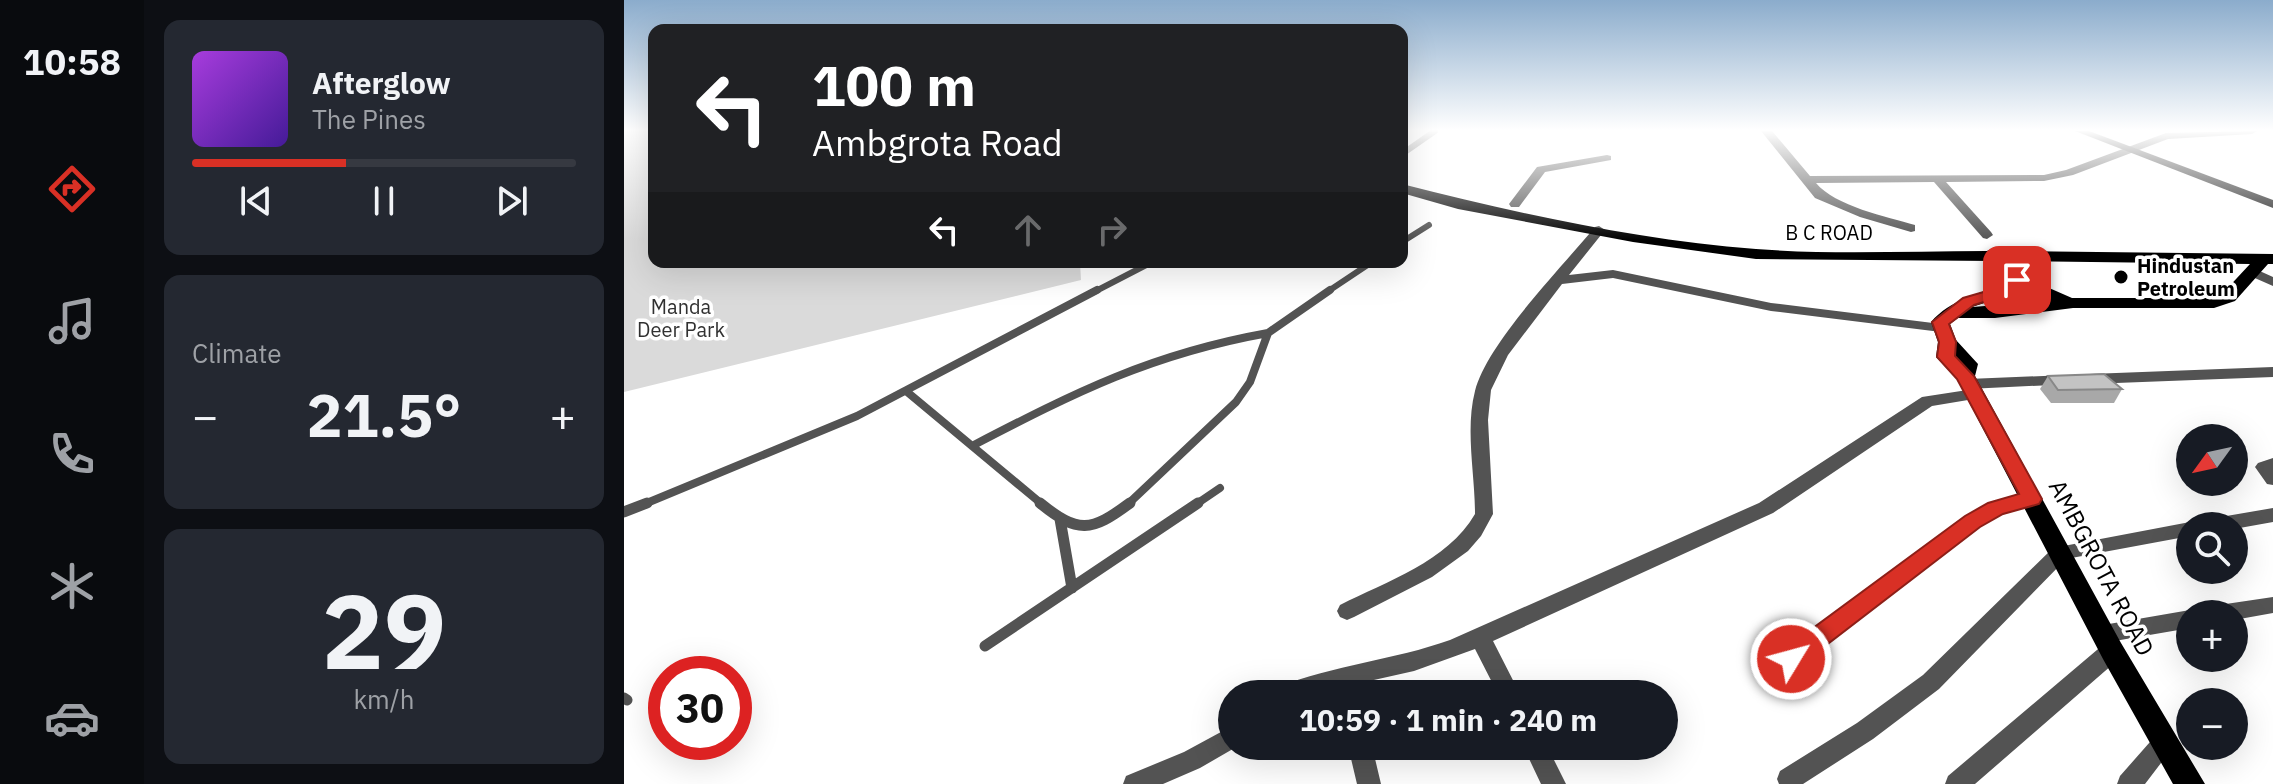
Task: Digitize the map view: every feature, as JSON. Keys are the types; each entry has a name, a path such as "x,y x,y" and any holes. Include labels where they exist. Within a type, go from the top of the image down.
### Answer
{"main road":[{"path":"2181,168 2273,193"},
{"path":"2181,168 2273,204"},
{"path":"1408,180 1679,235 1761,244 1992,246 2017,280 2048,296 2073,303"},
{"name":"B C ROAD","path":"1408,190 1458,204 1688,247 1756,254 1992,246 2265,259"},
{"path":"1946,327 1995,313 2073,303 2214,303 2229,297 2265,259"},
{"path":"1946,327 1968,302 2015,287 2017,280"},
{"name":"AMBGROTA ROAD","path":"1946,327 1946,357 1969,385 2108,643 2190,784"}],"street":[{"path":"1515,204 1541,169 1549,168"},
{"path":"1795,168 1819,195 1911,228"},
{"path":"1805,180 2058,176 2080,168"},
{"path":"1938,180 1992,246"},
{"path":"1347,611 1457,551 1479,528 1484,514 1481,416 1485,380 1505,348 1599,230"},
{"path":"2265,259 2273,282"},
{"path":"1560,280 1613,274 1771,307 1946,327"},
{"path":"1363,680 1480,637 1766,508 1928,401 1969,385 2273,372"},
{"path":"2273,464 2264,467 2273,479"},
{"path":"1768,676 1973,521 1996,509 2032,499"},
{"path":"2248,519 2273,515"},
{"path":"1789,779 1865,731 1931,682 2060,553 2176,532"},
{"path":"2248,609 2273,605"},
{"path":"1957,784 2108,643 2176,623"},
{"path":"1480,637 1502,680"},
{"path":"2129,784 2165,742"},
{"path":"1135,784 1192,760 1218,745"},
{"path":"1363,760 1369,784"},
{"path":"1542,760 1554,784"}],"lane":[{"path":"1408,238 1429,225"},
{"path":"624,512 811,437 906,391 1141,268"},
{"path":"906,391 1060,519 1072,526 1099,524 1124,507 1234,405 1252,380 1262,340 1268,333 1363,268"},
{"path":"972,446 1093,384 1146,362 1198,346 1268,333"},
{"path":"985,646 1220,488"},
{"path":"1060,519 1072,588"}],"green space":[{"name":"Manda Deer Park","path":"624,168 648,168 648,268 1080,268 1081,280 624,392"}],"building":[{"path":"2104,374 2122,389 2058,390 2048,376"}],"place":[{"name":"Hindustan Petroleum","path":"2121,277"}],"route":[{"path":"1791,659 1973,521 1996,509 2032,499 1965,376 1946,357 1947,342 1940,322 1941,318 1968,302 2015,287 2017,280"}]}
